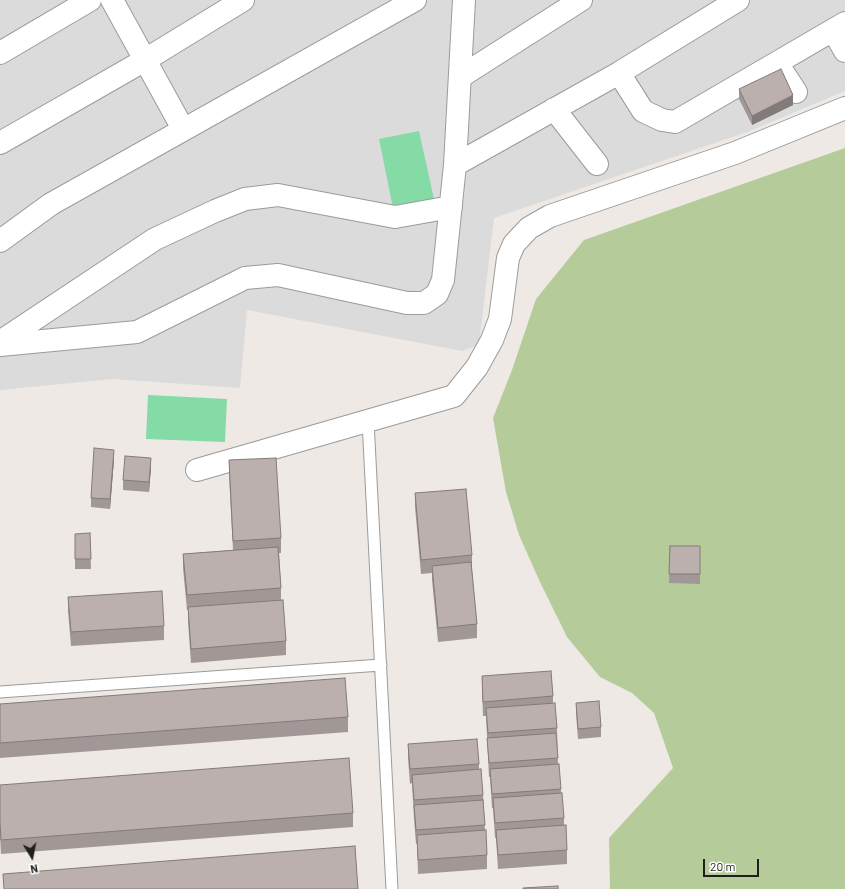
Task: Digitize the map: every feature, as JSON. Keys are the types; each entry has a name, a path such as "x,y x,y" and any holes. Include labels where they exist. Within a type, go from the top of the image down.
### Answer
{"street":[{"path":"0,54 90,0"},
{"path":"112,0 183,129"},
{"path":"0,144 145,60 243,0"},
{"path":"0,241 51,204 415,0"},
{"path":"0,345 137,332 245,278 278,274 407,304 424,303 437,294 443,280 452,207 464,0"},
{"path":"460,77 581,0"},
{"path":"455,165 619,73 738,0"},
{"path":"619,73 643,112 662,120 675,122 839,26 845,50"},
{"path":"777,63 796,92"},
{"path":"197,470 454,396 477,367 492,340 500,319 508,258 514,244 529,228 550,216 735,152 845,108"},
{"path":"554,109 596,164"},
{"path":"0,342 155,239 245,200 278,195 396,216 452,207"}],"lane":[{"path":"368,421 392,889"},
{"path":"0,692 381,665"}],"shaded area":[{"path":"0,0 845,0 845,91 750,131 494,218 479,345 462,351 247,310 240,388 113,379 0,390"}],"green space":[{"path":"419,131 434,199 393,208 379,139"},
{"path":"845,148 845,889 610,889 609,838 673,768 654,713 632,693 600,677 567,637 519,535 506,492 493,418 512,370 536,299 584,240"},
{"path":"148,395 227,399 225,442 146,439"}],"building":[{"path":"781,69 793,95 752,116 739,89"},
{"path":"94,448 114,450 110,499 91,498"},
{"path":"125,456 151,458 149,482 123,480"},
{"path":"276,458 281,538 233,541 229,460"},
{"path":"466,489 472,555 421,560 415,493"},
{"path":"90,533 91,559 75,559 75,534"},
{"path":"670,546 700,546 700,574 669,574"},
{"path":"278,547 281,588 187,595 183,554"},
{"path":"471,562 477,624 438,628 432,566"},
{"path":"162,591 164,626 71,632 68,597"},
{"path":"283,600 286,641 191,649 188,607"},
{"path":"551,671 553,696 483,702 482,676"},
{"path":"345,678 348,717 0,743 0,704"},
{"path":"599,701 601,727 578,729 576,703"},
{"path":"555,703 557,728 488,733 486,708"},
{"path":"556,733 558,758 489,763 487,738"},
{"path":"477,739 479,764 410,769 408,744"},
{"path":"349,758 353,813 1,840 0,785"},
{"path":"559,764 561,789 492,794 490,769"},
{"path":"481,769 483,795 414,800 412,775"},
{"path":"562,793 564,818 495,823 493,798"},
{"path":"483,800 485,825 416,830 414,805"},
{"path":"566,825 567,850 498,855 496,830"},
{"path":"486,830 487,855 418,860 417,835"},
{"path":"355,846 358,889 4,889 3,874"},
{"path":"558,886 558,889 523,889 523,888"}]}
